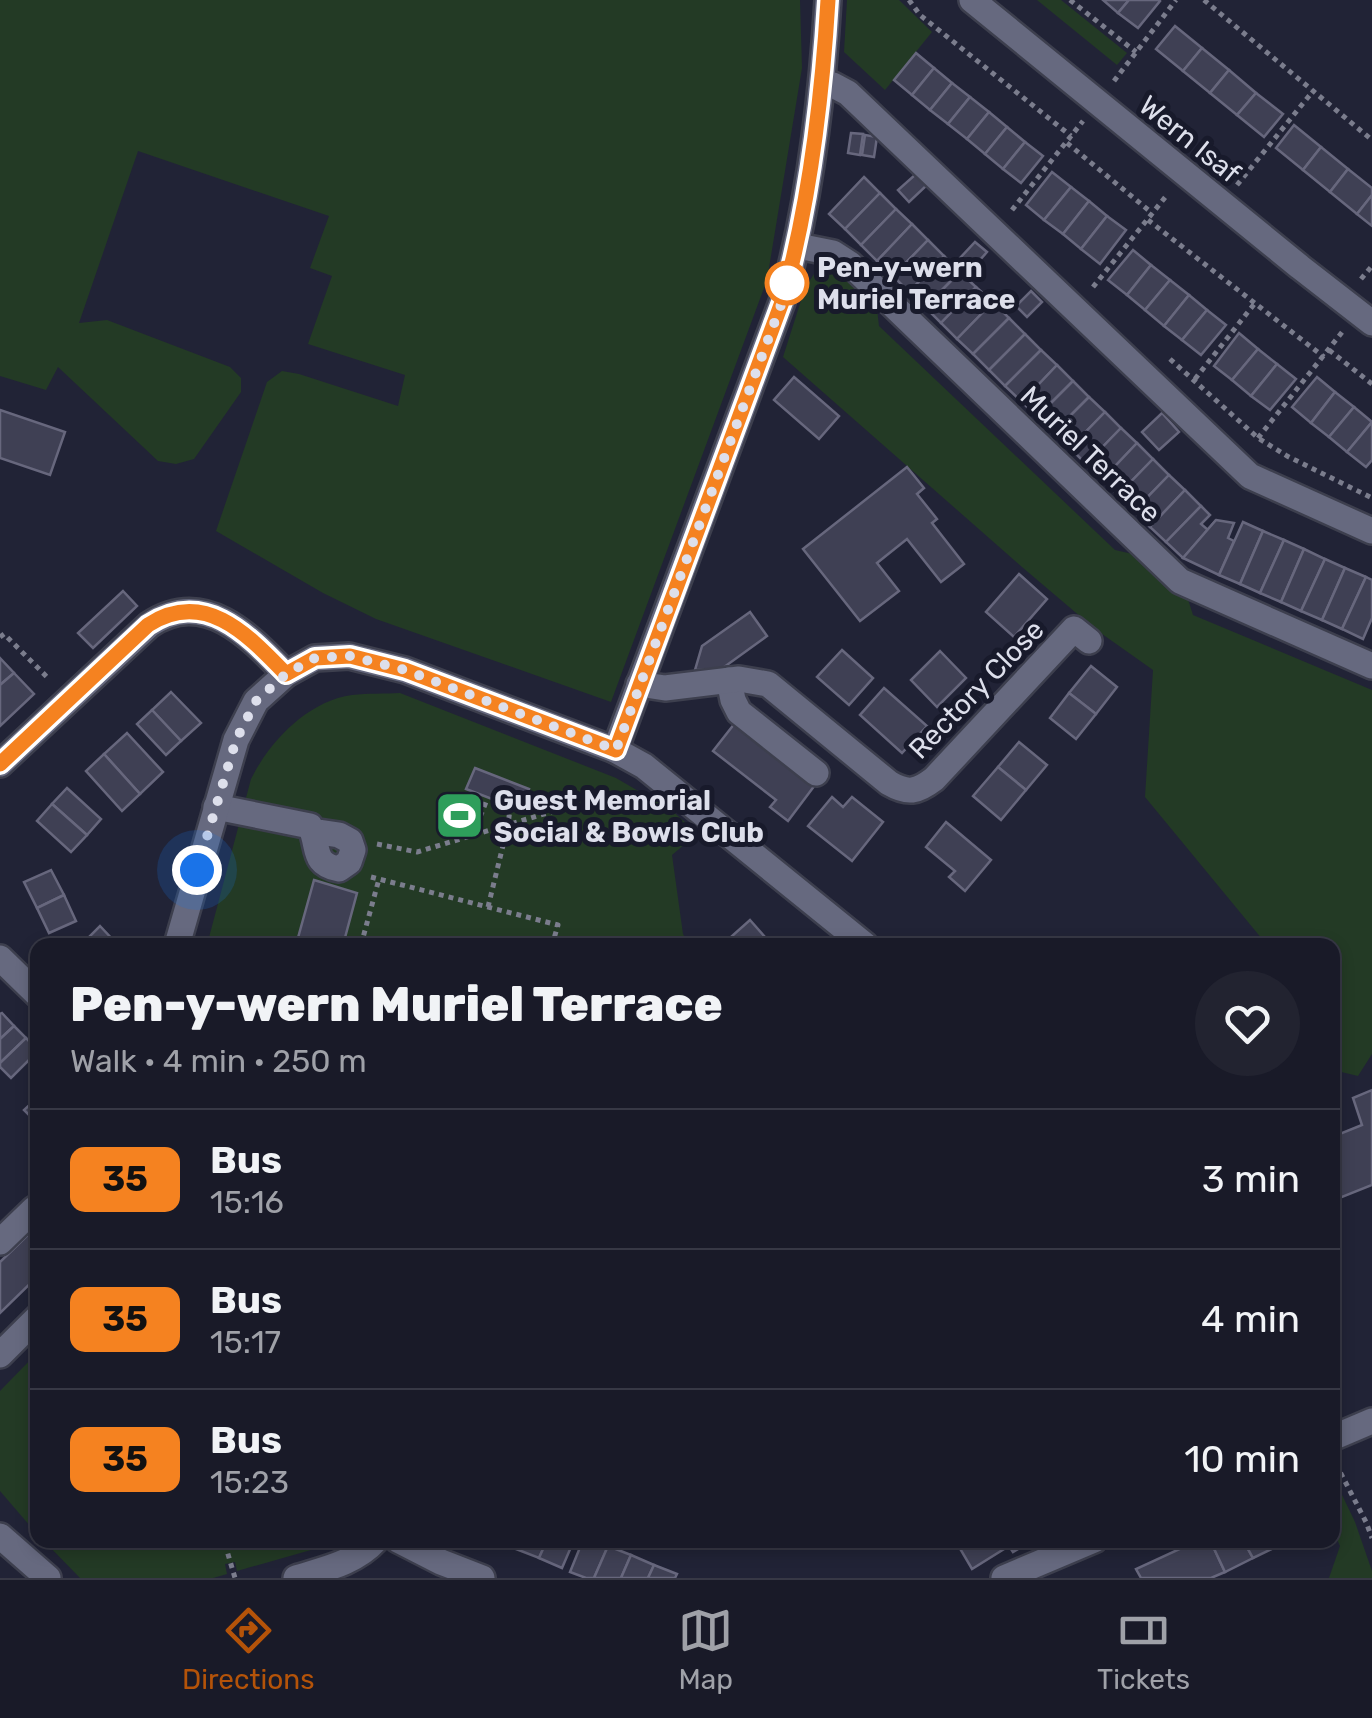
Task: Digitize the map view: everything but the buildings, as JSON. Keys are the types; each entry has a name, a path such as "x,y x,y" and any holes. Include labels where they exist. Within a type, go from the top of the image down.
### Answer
{"street":[{"path":"616,750 782,302 798,246 822,84 828,0"},
{"name":"Wern Isaf","path":"972,0 1372,322"},
{"path":"822,84 848,93 1250,476 1372,531"},
{"name":"Muriel Terrace","path":"798,246 832,253 850,264 1180,581 1372,666"},
{"path":"0,764 162,616 197,611 232,624 286,674"},
{"name":"Rectory Close","path":"639,684 665,688 739,679 768,684 889,783 902,790 921,789 1074,629 1089,642"},
{"path":"179,938 236,740 256,701 286,674 315,658 350,656 405,670 616,750 661,777 856,938"},
{"path":"729,680 739,712 816,773"},
{"path":"216,807 310,826 318,859 326,867 339,869 349,862 353,850 350,841"},
{"path":"0,958 30,987"},
{"path":"0,1242 30,1213"},
{"path":"0,1354 30,1325"},
{"path":"1340,1435 1372,1421"},
{"path":"0,1536 48,1578"},
{"path":"296,1578 349,1561 368,1548"},
{"path":"414,1548 482,1578"},
{"path":"1004,1578 1075,1548"}],"path":[{"path":"909,0 920,14 1152,213"},
{"path":"1070,0 1136,52"},
{"path":"1122,70 1176,0"},
{"path":"1204,0 1372,140"},
{"path":"1223,203 1314,90"},
{"path":"1008,215 1084,120"},
{"path":"1102,296 1093,287 1172,189"},
{"path":"1148,220 1324,357"},
{"path":"1194,380 1255,304"},
{"path":"1258,438 1346,328"},
{"path":"1329,350 1372,384"},
{"path":"1168,356 1268,447 1372,498"},
{"path":"0,638 4,634 69,699"},
{"path":"473,835 486,802"},
{"path":"488,907 510,809"},
{"path":"350,841 417,852 554,811"},
{"path":"363,938 379,879 558,925 554,938"},
{"path":"1340,1472 1372,1538"},
{"path":"226,1548 235,1578"}],"green space":[{"path":"0,0 800,0 802,68 767,280 611,702 376,619 216,531 267,382 282,371 398,406 405,375 308,344 332,276 310,268 329,216 138,151 79,323 107,320 230,367 241,378 241,392 194,459 176,464 158,461 58,367 46,390 0,376"},
{"path":"847,0 899,0 932,32 885,90 844,52"},
{"path":"1037,0 1061,0 1127,53 1117,65"},
{"path":"829,273 846,280 877,309 879,326 1115,550 1137,555 1187,596 1193,615 1372,690 1372,1054 1358,1076 1340,1072 1340,938 1261,938 1145,797 1153,670 1095,629 783,357 805,288 814,274"},
{"name":"Guest Memorial Social & Bowls Club","path":"400,693 616,778 671,810 698,833 672,855 685,938 209,938 251,779 259,765 280,737 306,714 352,695"},
{"path":"30,1360 30,1526 0,1491 0,1391"},
{"path":"1340,1491 1355,1522 1372,1578 1329,1578 1340,1548"},
{"path":"51,1548 318,1548 237,1571 235,1562 225,1564 227,1574 213,1578 80,1578"}],"bus line":[{"name":"35","path":"0,764 148,625 162,616 197,611 232,624 286,674 315,658 350,656 405,670 616,750 782,302 798,246 825,56 828,0"}],"place":[{"name":"Pen-y-wern Muriel Terrace","path":"787,283"},
{"name":"Guest Memorial Social & Bowls Club","path":"459,816"}],"route":[{"path":"197,870 236,740 256,701 286,674 315,658 350,656 405,670 616,750 790,274 787,283"}]}
